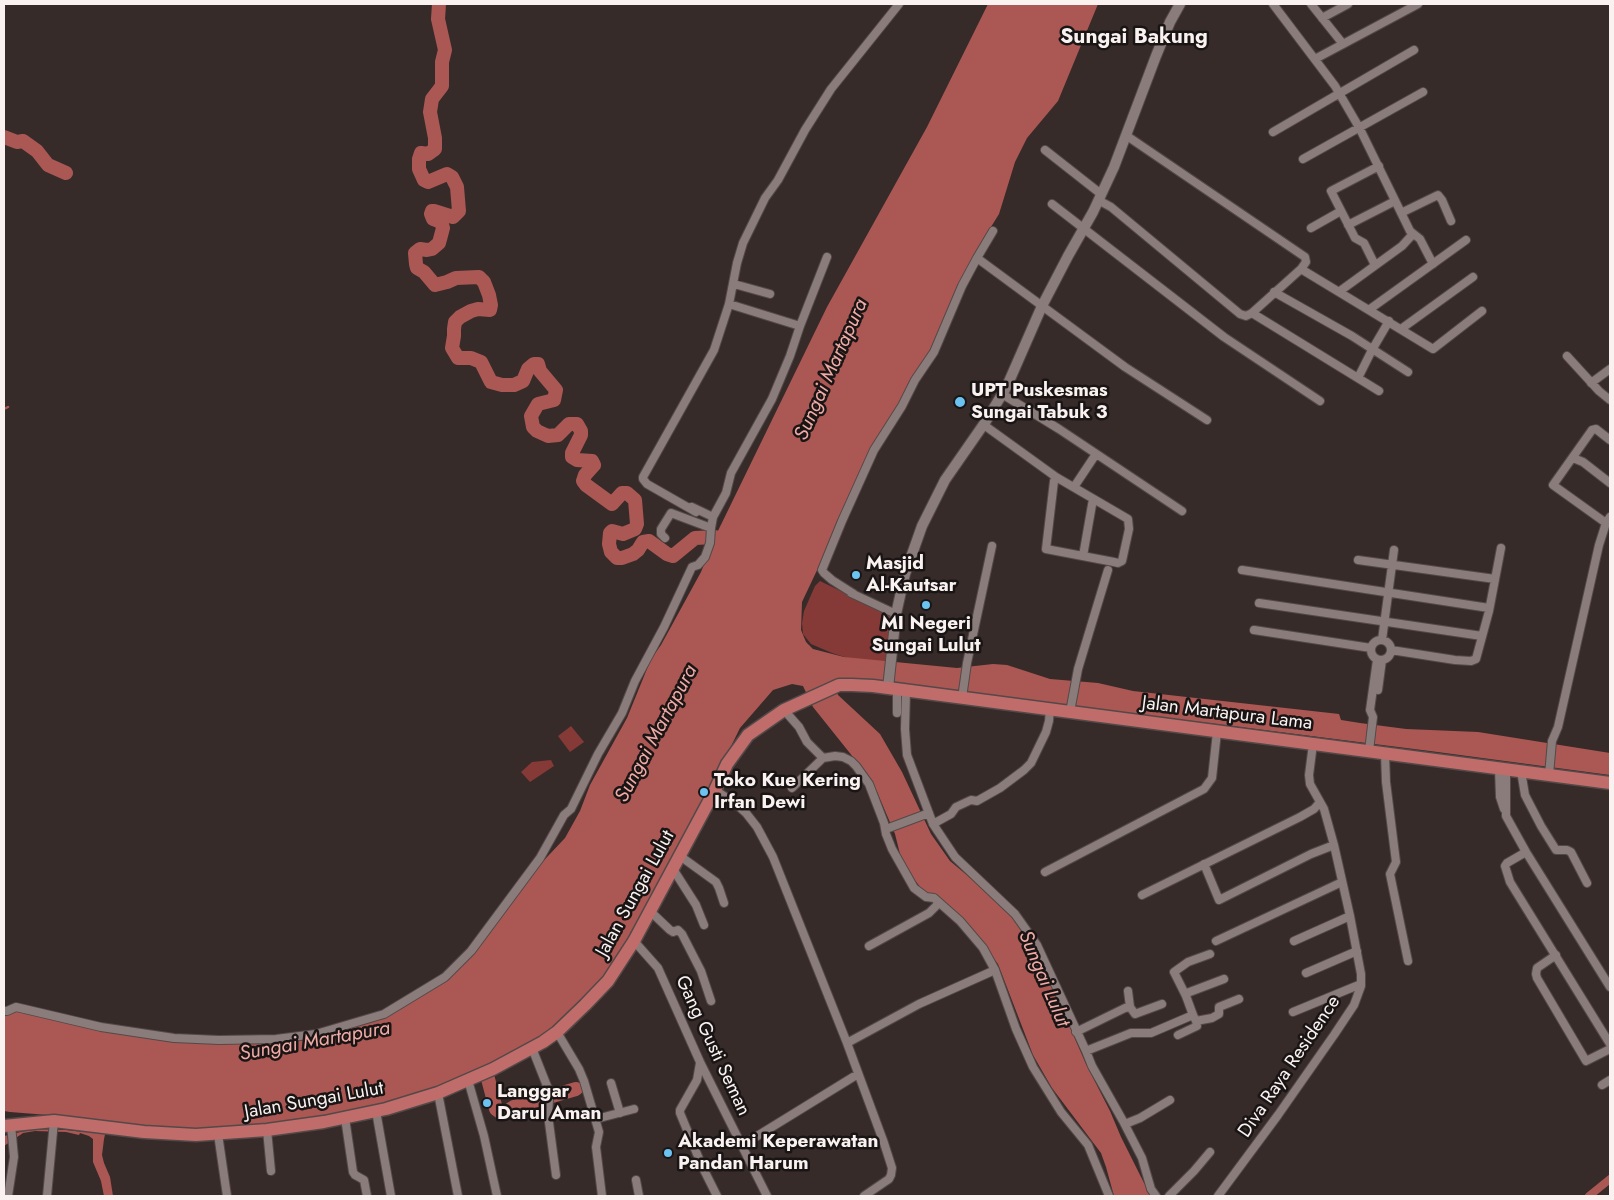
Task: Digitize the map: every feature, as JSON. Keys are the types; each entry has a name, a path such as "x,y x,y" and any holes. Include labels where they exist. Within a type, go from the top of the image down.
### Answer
{"main road":[{"name":"Jalan Martapura Lama","path":"839,685 852,684 962,696 1217,732 1313,744 1369,748 1385,754 1549,773 1610,783"},
{"name":"Jalan Sungai Lulut","path":"9,1128 54,1127 76,1124 178,1134 218,1134 267,1130 345,1118 376,1111 438,1093 493,1070 557,1032 608,980 634,941 674,869 727,764 741,742 758,727 784,710 839,685"}],"street":[{"path":"696,512 647,484 643,477 710,360 729,304 743,243 765,198 778,180 805,130 827,96 899,4"},
{"path":"897,713 892,658 896,614 905,574 917,537 928,511 945,480 984,425 1002,394 1042,306 1100,197 1127,136 1162,41 1180,4"},
{"path":"1273,4 1340,94 1379,166 1410,231 1420,239 1433,264"},
{"path":"1311,4 1343,44"},
{"path":"1322,18 1348,4"},
{"path":"1315,59 1418,4"},
{"path":"1273,132 1414,50"},
{"path":"1303,159 1360,129 1423,92"},
{"path":"1045,150 1240,314 1246,316 1252,313 1301,269 1306,262 1306,257 1127,136"},
{"path":"1375,265 1364,243 1354,238 1331,191 1379,166"},
{"path":"1401,213 1438,195 1452,221"},
{"path":"1348,225 1395,201"},
{"path":"1052,204 1224,337 1320,401"},
{"path":"1311,228 1341,211"},
{"path":"854,594 824,574 822,570 874,450 902,406 915,380 934,352 962,286 993,230"},
{"path":"1340,291 1402,246 1414,234"},
{"path":"1370,310 1466,240"},
{"path":"4,1011 16,1007 136,1034 174,1038 219,1040 276,1039 316,1034 384,1014 445,977 471,951 540,858 564,815 571,809 598,754 622,712 635,681 664,627 692,567 698,565 705,557 710,543 713,517 726,493 731,474 772,399 790,356 826,257"},
{"path":"977,258 1125,367 1207,420"},
{"path":"1301,269 1433,349 1482,311"},
{"path":"1401,329 1473,277"},
{"path":"734,284 770,294"},
{"path":"1274,292 1352,336 1408,372"},
{"path":"729,304 800,326"},
{"path":"1252,313 1379,391"},
{"path":"1358,378 1389,321"},
{"path":"1567,356 1591,383 1610,400"},
{"path":"1591,383 1610,369"},
{"path":"1002,394 1182,511"},
{"path":"984,425 1056,477 1128,519 1122,561 1118,563 1052,551 1045,547 1056,477"},
{"path":"1549,773 1552,741 1558,727 1599,545 1608,520 1553,484 1594,429 1610,440"},
{"path":"1074,487 1096,454"},
{"path":"1573,458 1583,462 1610,483"},
{"path":"1083,556 1094,499"},
{"path":"688,507 690,506 713,517"},
{"path":"665,538 661,534 661,529 671,513 710,531"},
{"path":"962,696 967,663 992,546"},
{"path":"1391,650 1455,660 1471,661 1476,658 1489,608 1501,548"},
{"path":"1382,640 1394,550"},
{"path":"1358,560 1495,579"},
{"path":"1070,711 1076,679 1108,570"},
{"path":"1242,570 1489,608"},
{"path":"829,582 896,614"},
{"path":"1259,603 1482,636"},
{"path":"1254,630 1371,648"},
{"path":"1382,640 1388,643 1391,650 1388,658 1379,660 1371,654 1371,648 1376,641 1382,640"},
{"path":"1369,748 1379,660"},
{"path":"895,688 905,729 907,755 927,814 955,857 1015,914 1044,957 1092,1066 1142,1158 1151,1189 1156,1196"},
{"path":"933,824 951,814 956,807 971,800 977,801 1000,788 1024,770 1031,763 1046,732 1050,709"},
{"path":"784,710 807,742 823,758"},
{"path":"1045,872 1204,789 1212,778 1217,732"},
{"name":"Diva Raya Residence","path":"1218,1196 1334,1035 1354,1004 1361,984 1357,951 1334,844 1324,809 1310,784 1309,775 1313,744"},
{"path":"1385,754 1386,782 1396,862 1390,874 1408,961"},
{"path":"792,788 823,758 843,757 856,766 869,784 888,829 886,834 892,849 914,888 926,897 934,898 960,921 983,948 995,970 1016,1029 1033,1066 1061,1112 1088,1145 1109,1196"},
{"path":"1503,769 1506,816 1526,852 1610,988"},
{"path":"1521,771 1525,795 1541,826 1556,850 1571,852 1587,883"},
{"path":"715,790 736,804 757,827 764,840 780,874 847,1043 892,1168 892,1175 889,1179 864,1196"},
{"path":"1142,895 1300,817 1314,809 1320,802"},
{"path":"888,829 927,814"},
{"path":"1204,864 1219,900 1334,844"},
{"path":"1526,852 1505,866 1510,882 1610,1044"},
{"path":"680,856 716,882 724,903"},
{"path":"674,869 696,906 704,925"},
{"path":"1216,940 1342,882"},
{"path":"869,946 928,913 939,903"},
{"path":"650,911 670,930 673,932 678,930 682,934 701,971 711,1001"},
{"path":"1294,941 1350,916"},
{"name":"Gang Gusti Seman","path":"634,941 658,968 700,1062 766,1196"},
{"path":"1306,973 1357,951"},
{"path":"1178,1035 1197,1026 1186,996 1174,972 1188,962 1210,954"},
{"path":"1556,955 1537,968 1537,978 1586,1061 1610,1049"},
{"path":"847,1043 920,1004 995,970"},
{"path":"1186,996 1186,993 1224,979"},
{"path":"1293,1012 1361,984"},
{"path":"1131,990 1130,1006 1135,1014 1162,1004"},
{"path":"1086,1051 1131,1034 1151,1033 1195,1018 1212,1018 1219,1014 1219,1007 1240,999"},
{"path":"1076,1032 1130,1006"},
{"path":"557,1032 579,1069 596,1119 599,1132 596,1147 602,1196"},
{"path":"532,1048 549,1096 548,1115 556,1175"},
{"path":"700,1062 697,1080 680,1113 717,1196"},
{"path":"741,1146 858,1074"},
{"path":"468,1080 484,1136 497,1196"},
{"path":"1602,1085 1610,1080"},
{"path":"611,1083 620,1112"},
{"path":"438,1093 458,1196"},
{"path":"1124,1124 1140,1118 1170,1100"},
{"path":"596,1119 634,1109"},
{"path":"376,1111 391,1196"},
{"path":"345,1118 353,1172 364,1180 367,1196"},
{"path":"47,1196 54,1127"},
{"path":"8,1196 14,1157 9,1128"},
{"path":"267,1130 271,1171"},
{"path":"218,1134 227,1196"},
{"path":"1168,1196 1194,1171 1210,1152"},
{"path":"636,1180 639,1196"}],"shaded area":[{"path":"820,581 892,616 888,662 857,661 811,644 803,634 802,623 804,611 815,586"},
{"path":"571,726 584,742 570,752 558,736"},
{"path":"551,760 554,766 530,782 521,772 532,762"}],"water":[{"path":"988,4 1098,4 1058,101 1027,138 1015,162 999,214 978,248 932,349 862,467 802,602 801,630 806,642 813,649 844,657 957,668 993,664 1007,665 1050,679 1098,683 1133,691 1339,714 1341,720 1406,729 1478,732 1610,753 1610,775 906,685 844,679 832,680 838,695 880,734 902,772 931,834 950,861 1012,915 1047,975 1086,1064 1121,1137 1144,1183 1154,1196 1114,1196 1101,1153 1052,1088 1033,1055 998,964 963,920 938,896 924,892 914,879 902,862 895,834 877,792 857,762 813,707 803,686 792,684 773,690 740,728 622,956 583,1002 541,1036 476,1071 399,1103 309,1122 253,1128 166,1130 108,1121 102,1155 110,1177 113,1196 104,1196 101,1181 93,1162 93,1139 89,1136 80,1133 79,1135 66,1132 35,1131 23,1133 4,1146 4,1136 33,1129 87,1131 86,1118 4,1111 4,1006 134,1036 297,1038 384,1016 443,980 531,874 565,838 580,811 590,785 627,718 651,659 661,645 701,572 715,537 827,307 927,127"}],"waterway":[{"path":"439,4 438,19 445,50 442,62 442,86 432,99 430,112 435,149 428,154 421,153 419,169 424,180 428,182 447,174 452,177 457,187 459,211 453,217 432,211 433,219 441,222 443,228 439,243 432,249 420,249 415,253 416,264 417,268 424,272 435,285 456,278 479,277 484,282 491,305 490,310 478,309 471,311 455,322 452,348 458,358 471,358 481,362 491,382 502,385 514,385 523,381 528,369 534,364 538,364 540,371 556,390 554,400 538,404 531,416 533,427 548,436 558,435 569,424 577,424 581,435 572,453 572,457 577,460 592,461 594,465 585,475 583,481 586,485 612,504 622,493 627,493 635,500 637,524 635,529 623,534 612,531 610,533 609,544 611,552 617,558 633,554 643,542 649,541 673,556 695,538 715,537 725,541"},
{"path":"4,137 17,142 23,141 37,151 48,165 66,173"},
{"path":"4,409 8,407"},
{"path":"483,1060 496,1109 503,1114 514,1107 576,1089"},
{"path":"1589,1196 1610,1179"}],"place":[{"name":"UPT Puskesmas Sungai Tabuk 3","path":"960,402"},
{"name":"Masjid Al-Kautsar","path":"856,575"},
{"name":"MI Negeri Sungai Lulut","path":"926,605"},
{"name":"Toko Kue Kering Irfan Dewi","path":"704,792"},
{"name":"Langgar Darul Aman","path":"487,1103"},
{"name":"Akademi Keperawatan Pandan Harum","path":"668,1153"}],"district":[{"name":"Sungai Bakung","path":"1134,38"}],"water label":[{"name":"Sungai Martapura","path":"832,370"},
{"name":"Sungai Martapura","path":"657,734"},
{"name":"Sungai Lulut","path":"1043,979"},
{"name":"Sungai Martapura","path":"315,1042"}]}
